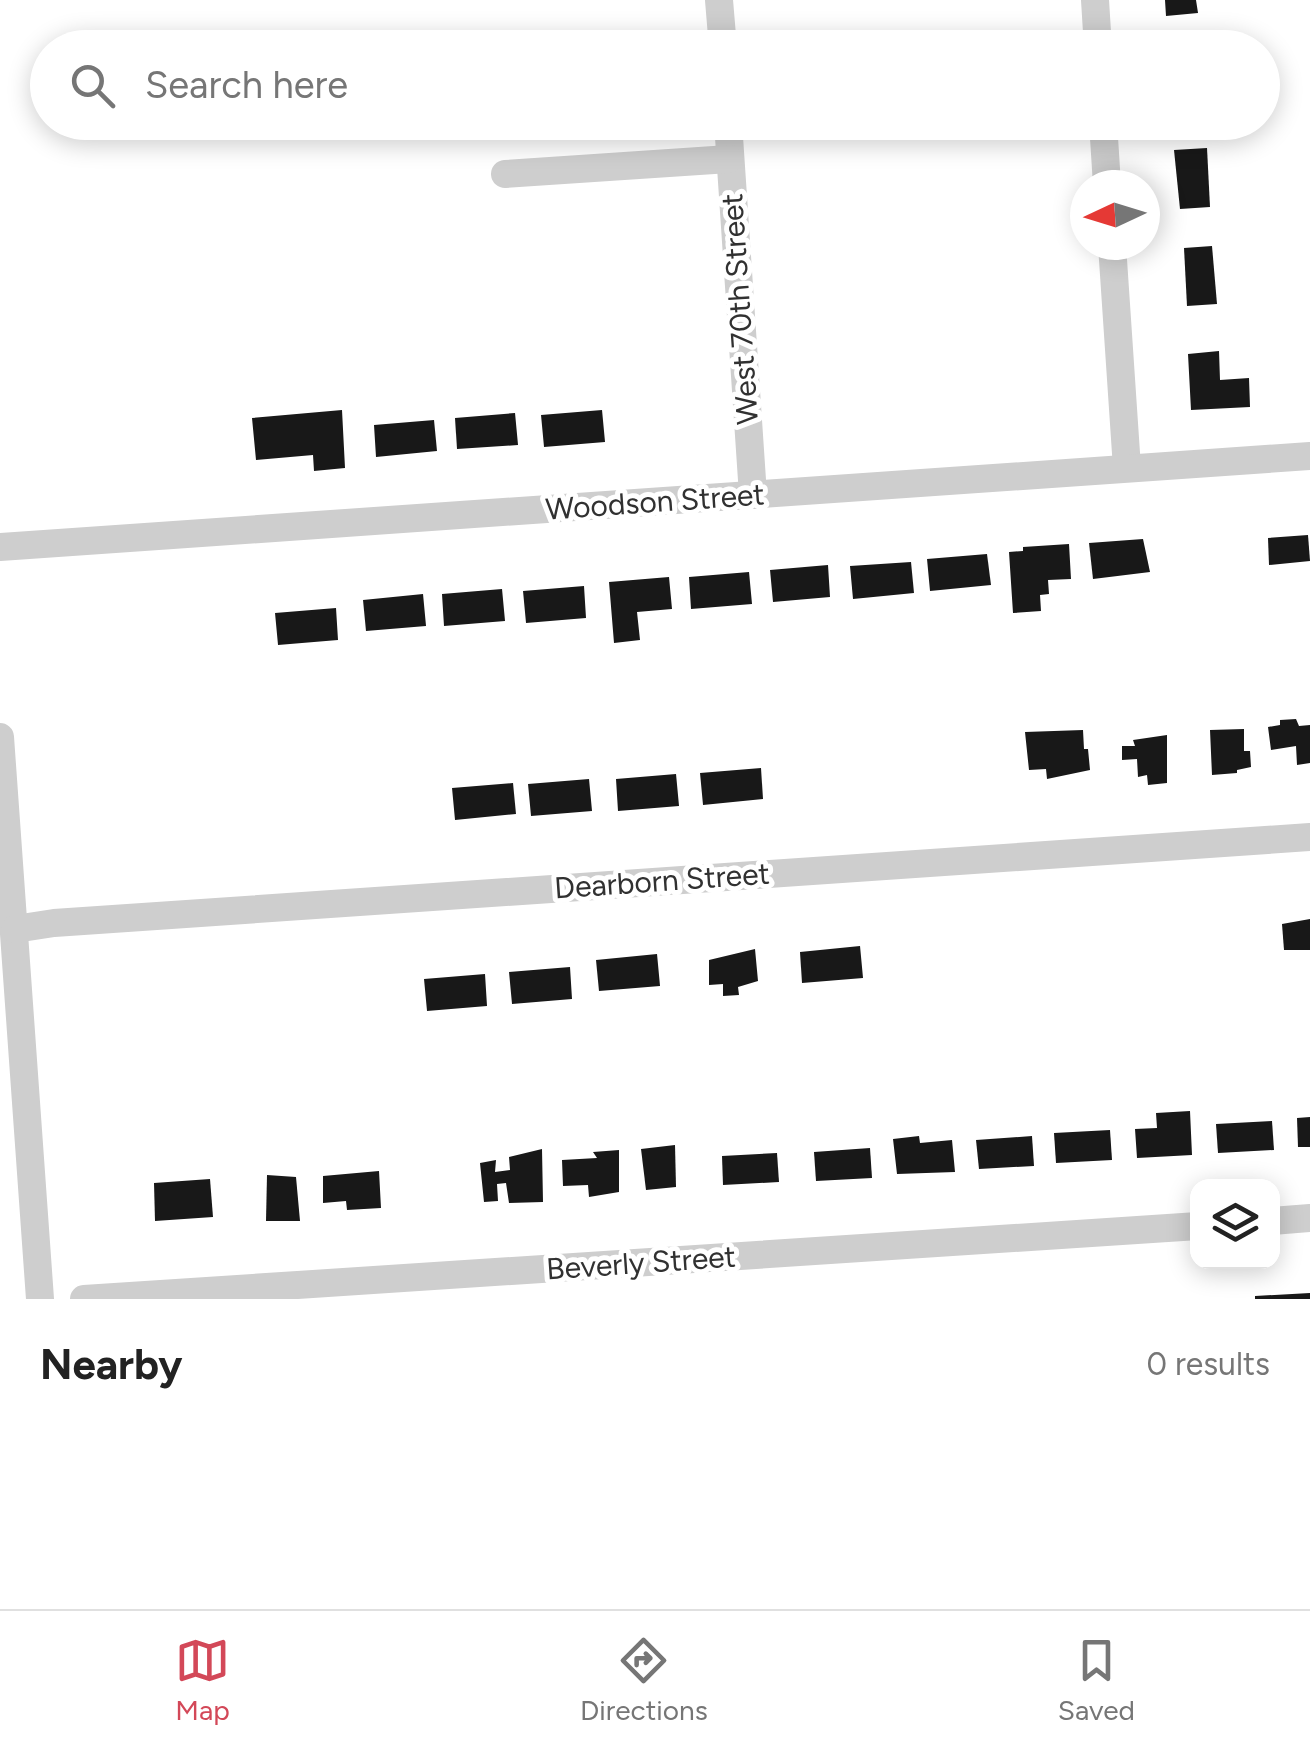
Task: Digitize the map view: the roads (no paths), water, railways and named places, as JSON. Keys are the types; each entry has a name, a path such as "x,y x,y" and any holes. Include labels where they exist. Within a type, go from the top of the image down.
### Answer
{"street":[{"path":"719,0 722,30"},
{"path":"1095,0 1097,30"},
{"name":"West 70th Street","path":"728,140 753,496"},
{"path":"1104,140 1107,170"},
{"path":"506,174 729,160"},
{"path":"1113,260 1127,468"},
{"name":"Woodson Street","path":"0,547 1310,456"},
{"path":"0,737 40,1299"},
{"name":"Dearborn Street","path":"15,928 54,922 1310,837"},
{"path":"1280,1220 1310,1218"},
{"name":"Beverly Street","path":"84,1299 1190,1227"}]}
